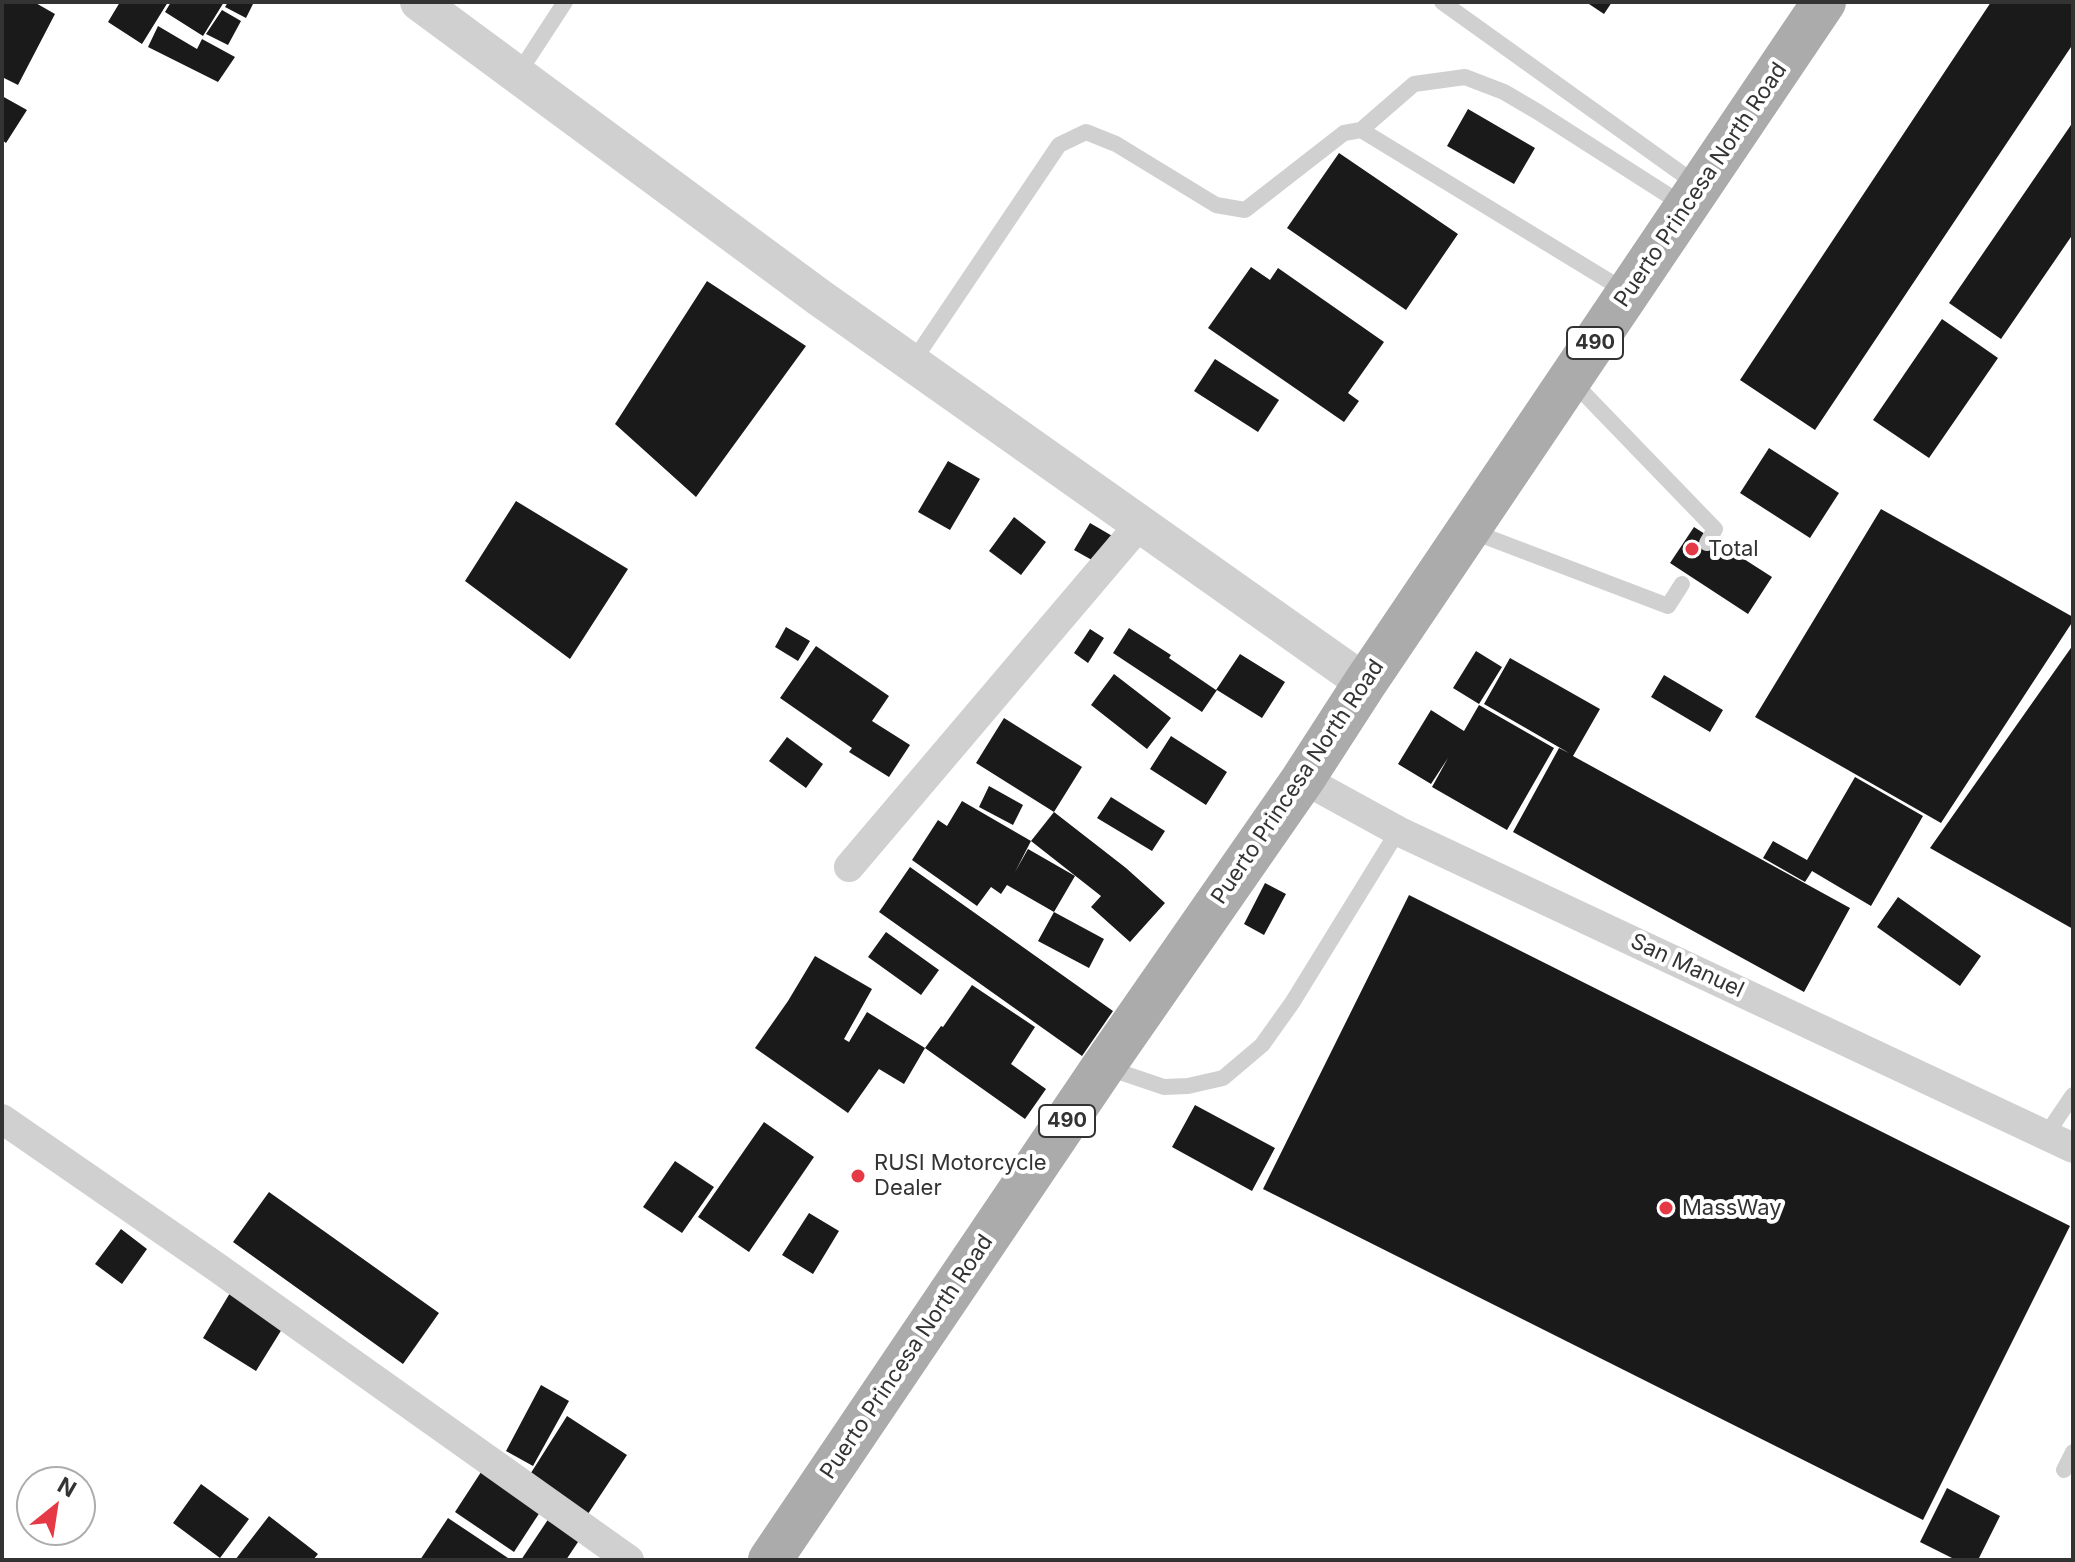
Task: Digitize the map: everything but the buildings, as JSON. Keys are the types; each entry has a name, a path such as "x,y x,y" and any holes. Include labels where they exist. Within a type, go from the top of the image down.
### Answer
{"main road":[{"name":"Puerto Princesa North Road","path":"770,1560 1103,1067 1303,779 1824,2"}],"street":[{"path":"419,2 807,289 1365,683"},
{"path":"849,867 1141,523"},
{"name":"San Manuel","path":"1303,779 1398,831 2073,1148"},
{"path":"2,1119 629,1560"}],"lane":[{"path":"518,74 565,2"},
{"path":"1442,2 1694,197"},
{"path":"912,363 1059,145 1086,132 1116,144 1216,205 1245,210 1344,133 1361,130 1414,84 1465,77 1504,92 1694,197"},
{"path":"1361,130 1629,293"},
{"path":"1570,379 1715,529 1707,543"},
{"path":"1469,530 1668,606 1682,584"},
{"path":"1103,1067 1164,1087 1188,1086 1223,1078 1262,1045 1277,1024 1398,831"},
{"path":"2046,1135 2073,1095"},
{"path":"2064,1470 2073,1452"}],"place":[{"name":"Total","path":"1692,549"},
{"name":"RUSI Motorcycle Dealer","path":"858,1176"},
{"name":"MassWay","path":"1666,1208"}]}
